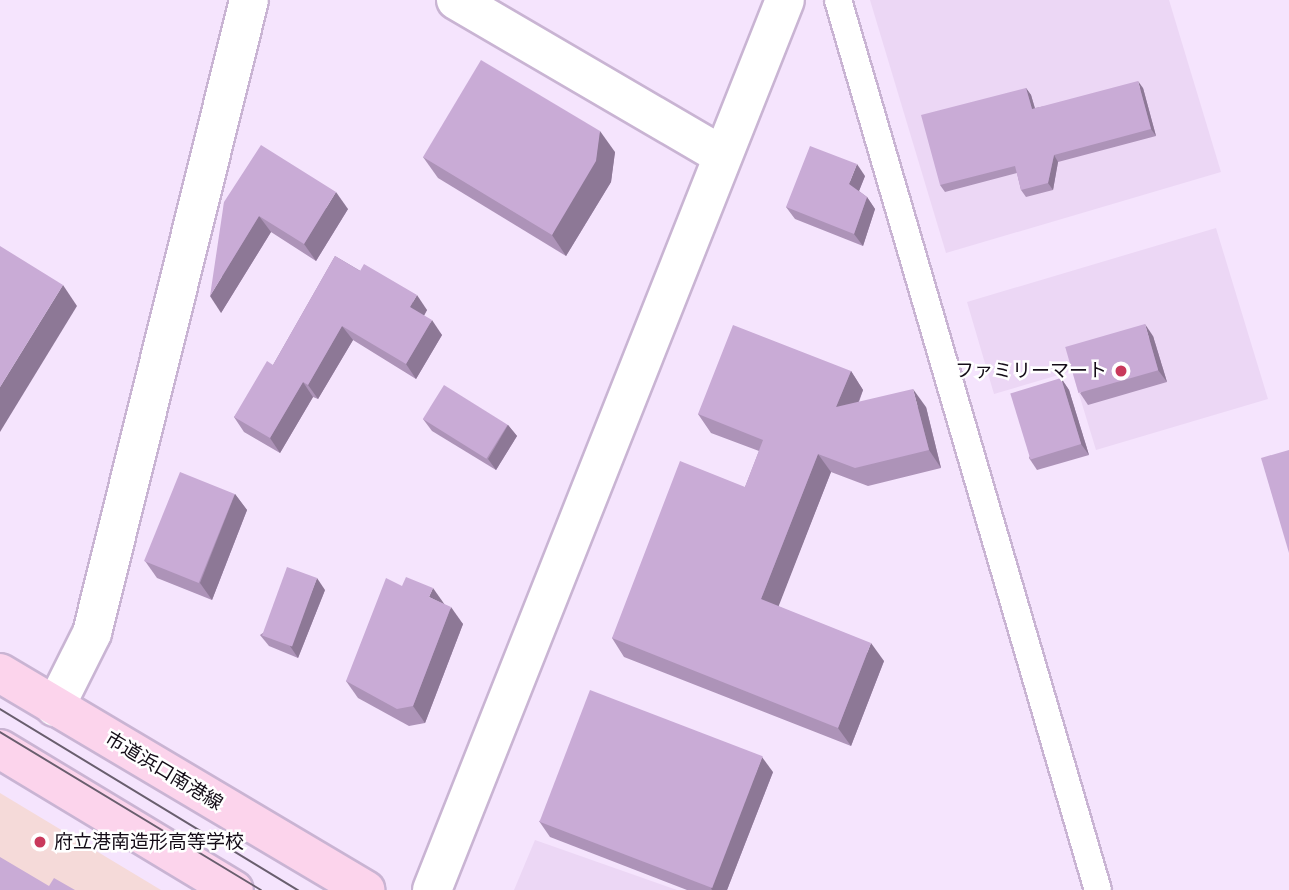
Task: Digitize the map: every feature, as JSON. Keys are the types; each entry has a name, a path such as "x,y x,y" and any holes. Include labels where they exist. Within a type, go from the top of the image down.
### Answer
{"main road":[{"name":"市道浜口南港線","path":"0,673 365,890"},
{"path":"0,748 234,890"}],"street":[{"path":"55,707 92,633 250,0"},
{"path":"456,0 721,155"},
{"path":"432,890 721,155 785,0"},
{"path":"838,0 1098,890"}],"shaded area":[{"path":"870,0 1169,0 1221,172 946,253"},
{"path":"1216,228 1268,399 1096,450 1072,371 994,394 967,302"},
{"name":"府立港南造形高等学校","path":"0,793 161,890 0,890"},
{"path":"535,840 677,890 514,890"}],"building":[{"path":"481,60 600,131 596,161 552,235 423,157"},
{"path":"1138,81 1151,129 1054,155 1048,183 1021,190 1015,166 940,185 921,115 1026,88 1032,109"},
{"path":"261,145 336,192 304,244 259,216 210,296 224,202"},
{"path":"810,146 857,164 849,184 867,197 854,234 786,207"},
{"path":"0,246 63,285 0,387"},
{"path":"335,256 360,271 364,264 417,295 410,307 432,320 406,364 342,326 308,385 303,382 270,438 234,417 267,361 273,365"},
{"name":"ファミリーマート","path":"1145,324 1158,370 1078,393 1065,347"},
{"path":"733,325 851,371 836,407 913,389 929,450 855,468 818,454 761,599 871,643 838,728 612,638 680,461 745,487 763,440 698,414"},
{"path":"1061,378 1081,444 1030,459 1010,393"},
{"path":"444,385 508,425 486,459 423,419"},
{"path":"1289,450 1289,553 1261,458"},
{"path":"180,472 235,494 199,583 144,561"},
{"path":"287,567 317,578 292,647 262,636"},
{"path":"406,577 433,588 429,597 451,607 413,706 397,709 346,681 386,578 402,586"},
{"path":"590,690 763,756 712,888 539,822"},
{"path":"0,857 49,886 54,878 75,890 0,890"}],"tram line":[{"path":"0,709 298,890"},
{"path":"0,732 261,890"}],"place":[{"name":"ファミリーマート","path":"1121,371"},
{"name":"府立港南造形高等学校","path":"40,842"}]}
